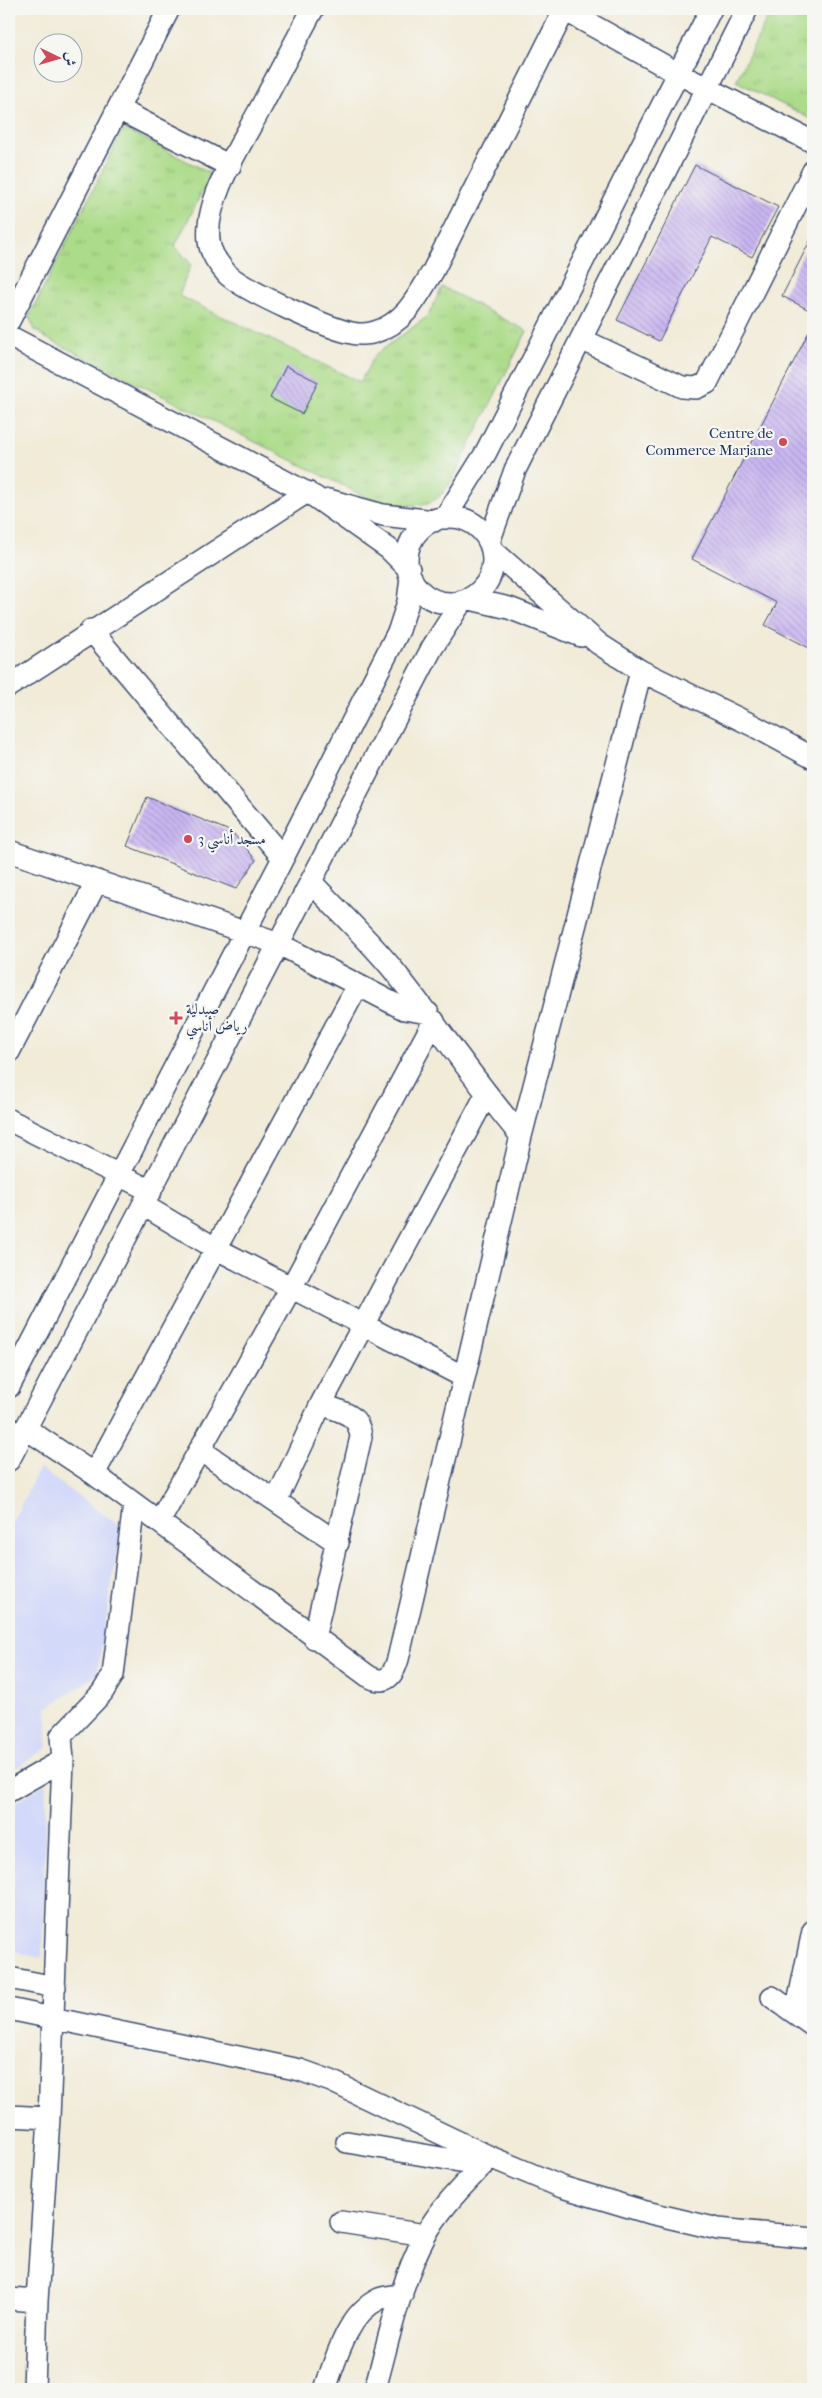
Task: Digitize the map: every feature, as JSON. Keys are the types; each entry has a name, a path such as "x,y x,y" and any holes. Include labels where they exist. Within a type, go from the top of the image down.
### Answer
{"street":[{"path":"9,321 169,9"},
{"path":"313,9 230,166 215,200 209,223 209,243 216,260 228,275 248,289 332,328 354,334 374,333 396,323 412,308 433,272 564,9 707,89 813,142"},
{"path":"9,1387 284,858 398,630 408,602 409,550 413,540 425,526 439,519 485,454 711,9"},
{"path":"10,1456 147,1198 432,648 466,600 481,590 489,578 493,564 491,546 515,470 747,9"},
{"path":"118,109 230,166"},
{"path":"582,339 682,386 696,388 707,383 813,171"},
{"path":"9,336 311,495 389,549 410,573 417,588 427,596 438,601 450,603 466,600 509,608 599,644"},
{"path":"9,686 91,630 311,495 383,515 439,519 458,518 471,523 482,531 491,546 599,644 641,671 754,726 813,758"},
{"path":"91,630 284,858"},
{"path":"25,1428 94,1474 314,1638 375,1680 388,1680 398,1659 520,1136 641,671"},
{"path":"754,726 813,748"},
{"path":"9,851 246,931 279,944 404,1008 431,1017"},
{"path":"9,1052 97,881"},
{"path":"312,882 393,970 431,1017 486,1095 520,1136"},
{"path":"94,1474 358,985"},
{"path":"159,1522 291,1288 431,1017"},
{"path":"276,1501 321,1404 362,1324 486,1095"},
{"path":"9,1120 119,1176 215,1248 464,1377"},
{"path":"314,1638 359,1450 360,1429 353,1417 321,1404"},
{"path":"200,1450 338,1543"},
{"path":"34,2389 37,2301 50,2118 63,1760 62,1736 102,1693 112,1675 134,1504"},
{"path":"9,1791 63,1760"},
{"path":"796,2014 813,1931"},
{"path":"9,1978 55,1987"},
{"path":"772,1997 813,2026"},
{"path":"9,2009 300,2070 331,2081 487,2161 562,2187 718,2230 813,2238"},
{"path":"9,2116 50,2118"},
{"path":"346,2142 487,2161"},
{"path":"375,2389 402,2294 425,2235 441,2212 487,2161"},
{"path":"341,2222 425,2235"},
{"path":"326,2389 350,2328 363,2310 379,2299 402,2294"},
{"path":"9,2299 37,2301"}],"shaded area":[{"path":"39,1468 121,1527 97,1675 47,1708 47,1748 9,1772 9,1529"},
{"path":"46,1783 42,1958 9,1950 9,1806"}],"green space":[{"path":"772,9 813,9 813,120 736,81"},
{"path":"124,128 211,174 175,246 191,264 179,296 360,382 375,355 428,316 442,287 527,331 450,484 440,496 424,504 414,505 393,504 366,497 46,338 35,330 29,317"}],"building":[{"path":"695,165 778,207 752,257 712,237 659,341 617,320"},
{"path":"813,235 813,312 782,296"},
{"name":"Centre de Commerce Marjane","path":"813,324 813,650 765,625 777,603 692,559"},
{"path":"286,366 318,382 302,414 270,398"},
{"path":"147,797 232,832 256,860 236,889 127,846"}],"place":[{"name":"Centre de Commerce Marjane","path":"783,442"},
{"name":"مسجد أناسي 3","path":"188,839"},
{"name":"صيدلية رياض أناسي","path":"176,1018"}]}
